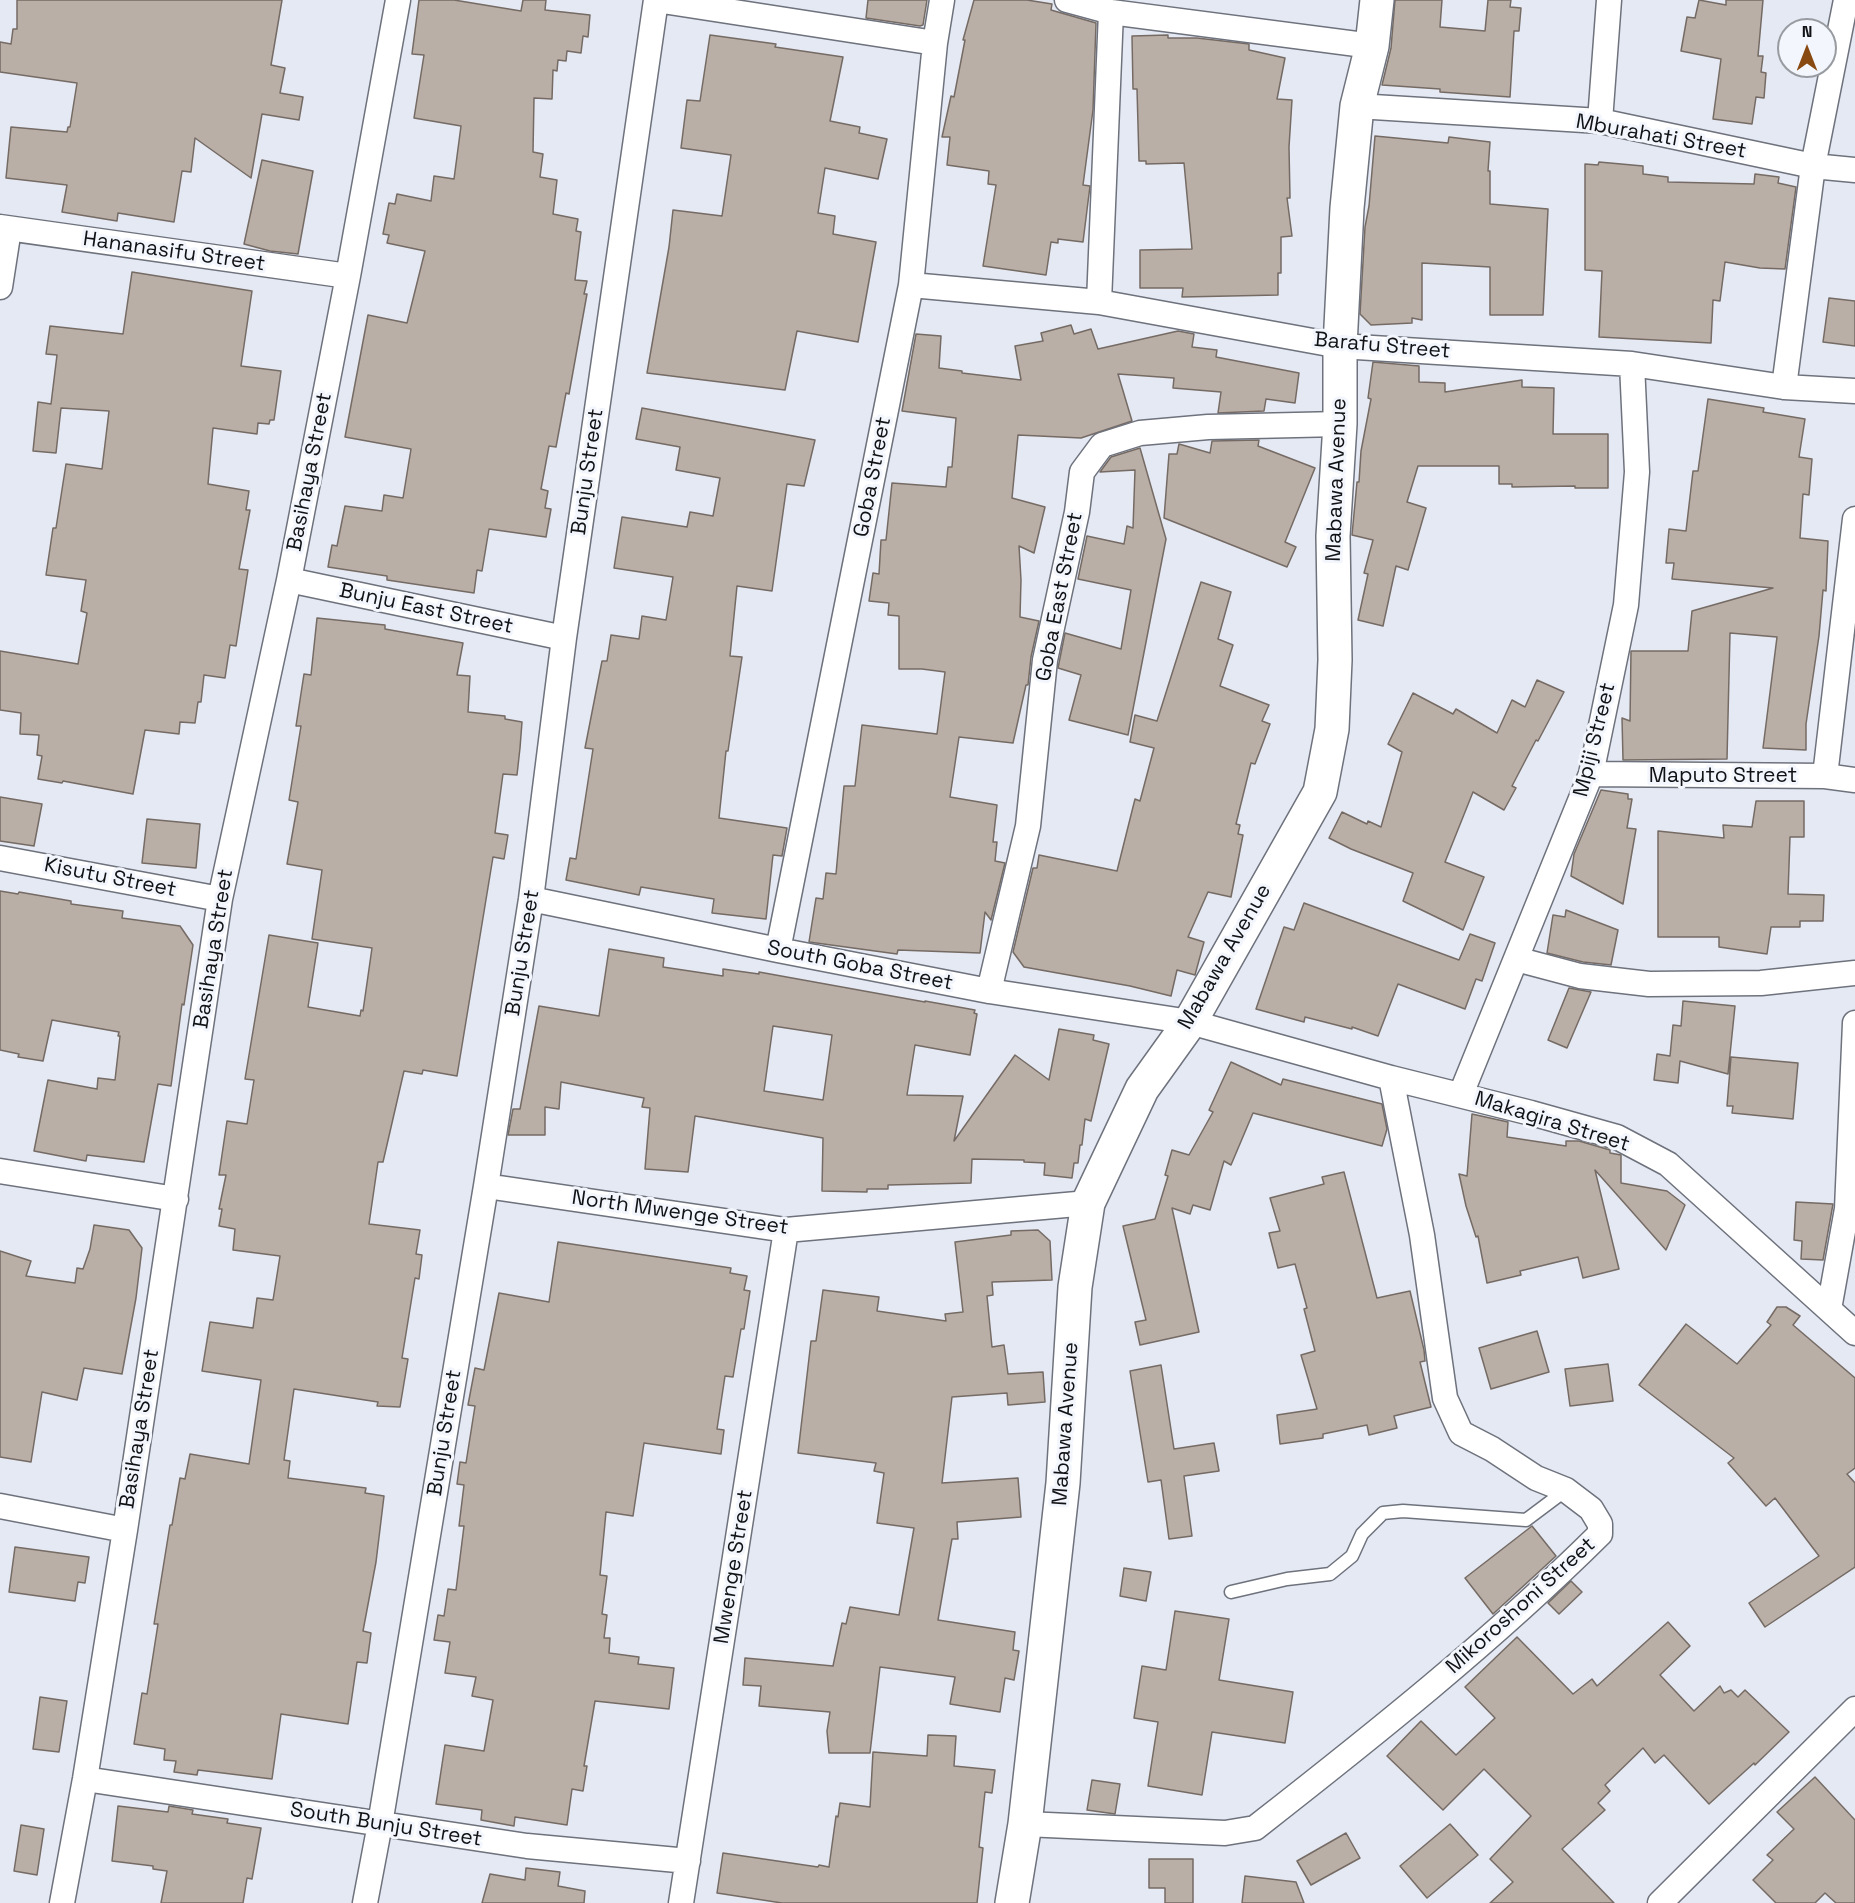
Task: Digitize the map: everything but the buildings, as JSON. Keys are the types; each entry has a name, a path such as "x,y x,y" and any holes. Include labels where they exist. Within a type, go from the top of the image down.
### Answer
{"street":[{"name":"Basihaya Street","path":"62,1903 85,1779 125,1530 220,899 289,580 348,276 398,0"},
{"path":"656,0 935,43"},
{"name":"Bunju Street","path":"365,1903 486,1186 531,899 564,638 656,0"},
{"name":"Goba Street","path":"778,950 911,285 935,43 942,0"},
{"path":"1067,0 1112,12 1372,46"},
{"name":"Mabawa Avenue","path":"1011,1903 1025,1824 1064,1483 1075,1287 1088,1203 1142,1089 1190,1022 1320,792 1332,729 1335,660 1333,536 1340,424 1340,346 1347,207 1357,106 1372,46 1377,0"},
{"path":"1600,121 1609,0"},
{"path":"1784,387 1813,166 1846,0"},
{"path":"1099,302 1112,12"},
{"name":"Mburahati Street","path":"1357,106 1600,121 1813,166 1855,170"},
{"name":"Hananasifu Street","path":"4,228 348,276"},
{"path":"0,288 4,228"},
{"name":"Barafu Street","path":"911,285 1099,302 1340,346 1632,364 1784,387 1855,391"},
{"name":"Mpiji Street","path":"1461,1094 1591,774 1626,605 1637,472 1632,364"},
{"name":"Goba East Street","path":"988,991 1028,826 1045,660 1077,512 1082,472 1102,445 1140,433 1208,427 1340,424"},
{"path":"1826,776 1855,519"},
{"name":"Bunju East Street","path":"289,580 564,638"},
{"name":"Maputo Street","path":"1591,774 1826,776 1855,780"},
{"name":"Kisutu Street","path":"0,858 220,899"},
{"name":"South Goba Street","path":"531,899 988,991 1190,1022"},
{"path":"1516,959 1580,976 1649,984 1761,983 1855,974"},
{"name":"Makagira Street","path":"1190,1022 1391,1078 1461,1094 1617,1137 1668,1164 1855,1333"},
{"path":"1829,1309 1847,1209 1855,1023"},
{"name":"Mikoroshoni Street","path":"1025,1824 1225,1833 1255,1828 1401,1714 1556,1578 1600,1534 1600,1524 1591,1509 1566,1490 1536,1478 1492,1449 1461,1433 1445,1398 1422,1235 1391,1078"},
{"path":"0,1171 176,1199"},
{"name":"North Mwenge Street","path":"486,1186 786,1230 1088,1203"},
{"name":"Mwenge Street","path":"681,1903 786,1230"},
{"path":"0,1506 125,1530"},
{"path":"1660,1903 1855,1709"},
{"name":"South Bunju Street","path":"85,1779 527,1846 688,1861"}],"lane":[{"path":"1231,1592 1330,1574 1352,1556 1362,1534 1383,1513 1403,1511 1526,1520 1566,1490"}]}
